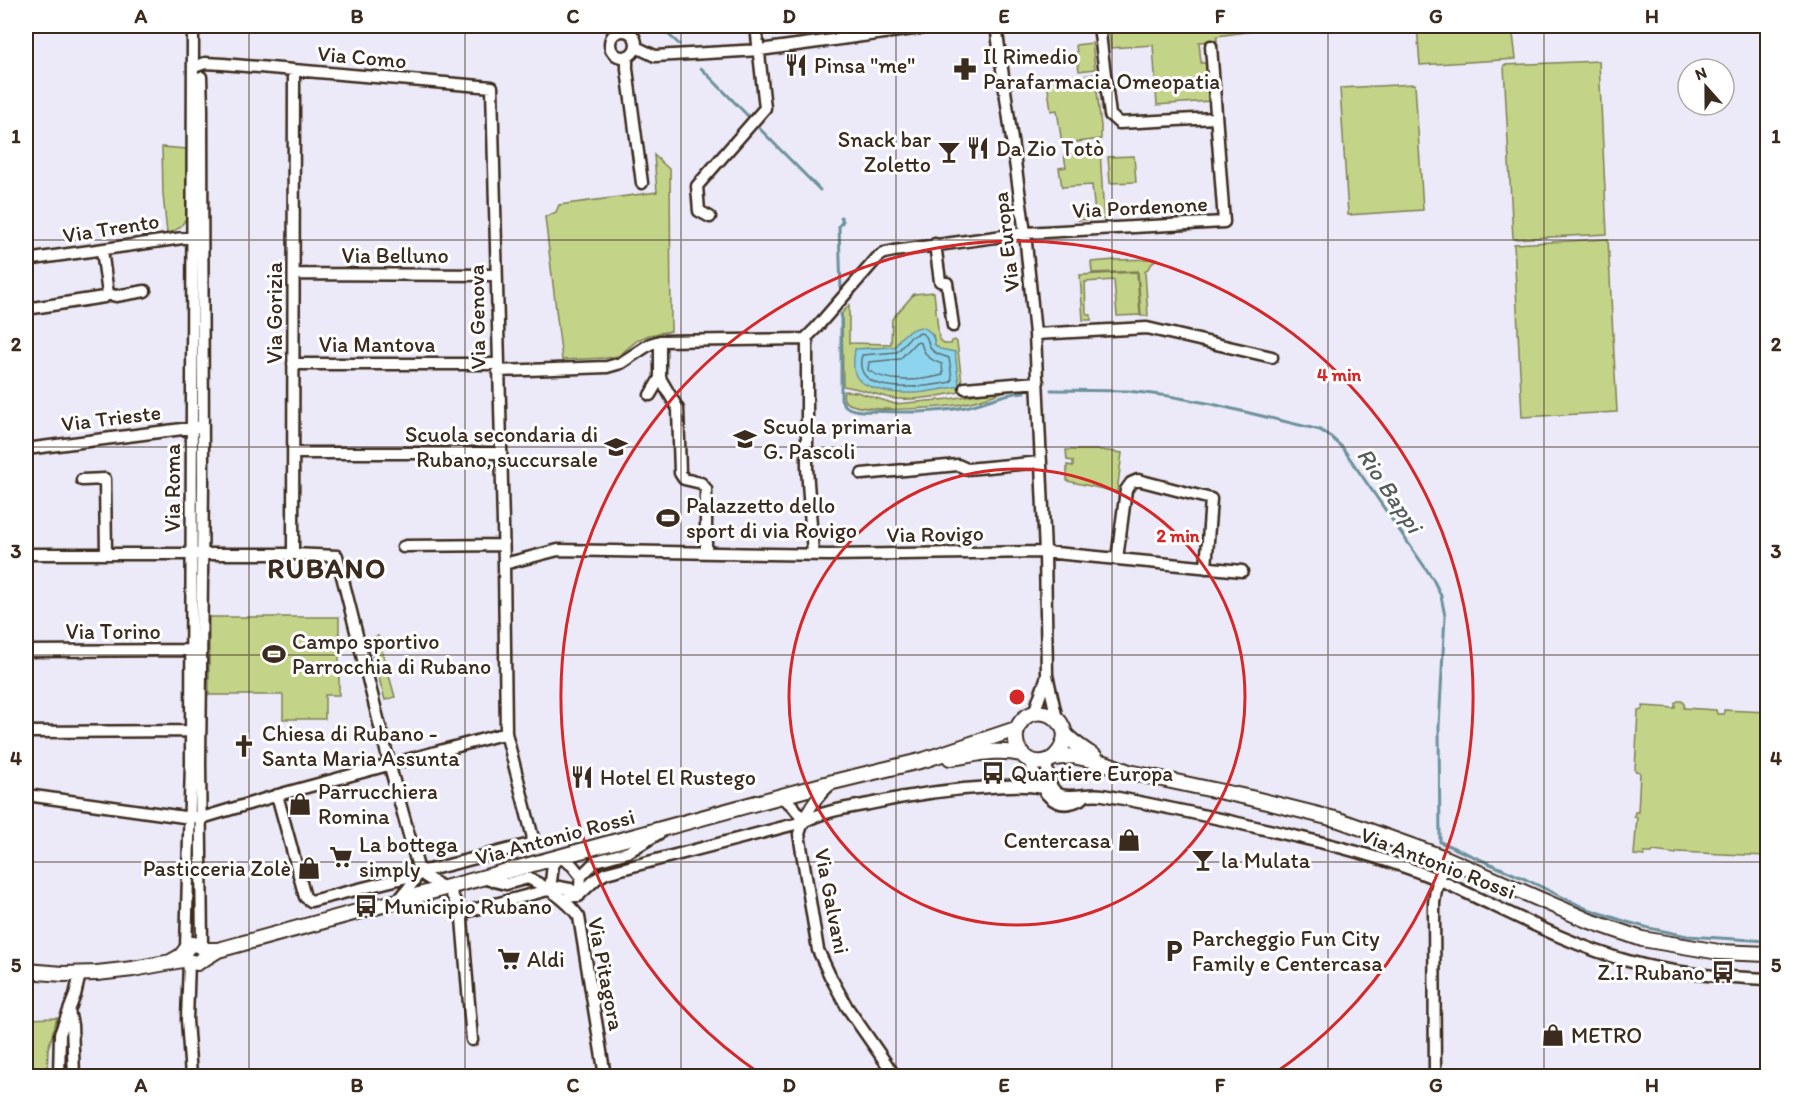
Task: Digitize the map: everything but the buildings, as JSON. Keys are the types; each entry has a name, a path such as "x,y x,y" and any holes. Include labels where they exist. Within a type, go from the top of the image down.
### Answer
{"main road":[{"path":"1034,713 1046,713 1057,719"},
{"name":"Via Antonio Rossi","path":"26,971 80,974 132,969 194,957 833,782 924,760 1016,729 1023,719 1034,713"},
{"name":"Via Antonio Rossi","path":"1057,719 1065,734 1105,763"},
{"path":"1016,729 1016,746 1024,757"},
{"path":"1050,760 1061,752 1065,734"},
{"name":"Via Antonio Rossi","path":"924,760 1008,751 1036,762 1073,756 1105,763 1129,772 1251,798 1339,820 1445,858 1626,935 1659,943 1719,952 1767,954"}],"street":[{"name":"Via Roma","path":"194,26 197,65 194,957"},
{"name":"Via Roma","path":"197,65 200,26"},
{"path":"710,217 699,212 697,186 765,108 756,26"},
{"path":"636,47 655,56 760,50 935,26"},
{"name":"Via Europa","path":"996,26 1025,233 1035,334 1045,552 1047,675 1057,719"},
{"path":"1099,26 1110,115 1119,123 1215,118"},
{"path":"611,30 627,30 633,34 636,40 633,53 620,57 614,53 610,47 611,30"},
{"name":"Via Pordenone","path":"1025,233 1224,222 1210,46"},
{"path":"627,56 642,183"},
{"name":"Via Como","path":"197,65 223,64 492,87"},
{"name":"Via Gorizia","path":"292,555 294,71"},
{"name":"Via Genova","path":"492,87 506,733 533,838 530,844"},
{"path":"706,553 706,489 701,483 684,479 680,473 678,409 660,378 660,341 805,339 884,253 1025,233"},
{"name":"Via Trento","path":"26,261 197,236"},
{"path":"935,244 940,281 947,283 953,326"},
{"path":"102,250 108,294"},
{"name":"Via Belluno","path":"294,274 496,275"},
{"path":"26,309 104,297 108,294 116,296 145,291"},
{"path":"1035,334 1147,328 1272,357"},
{"path":"805,339 807,342 807,468 813,554"},
{"name":"Via Mantova","path":"293,363 498,368 608,367 621,363 650,344 660,341"},
{"path":"650,395 660,378"},
{"path":"965,388 1038,382"},
{"name":"Via Trieste","path":"26,448 197,428"},
{"path":"293,453 500,453"},
{"path":"861,474 958,465 967,469 1041,462"},
{"path":"82,480 105,479 106,554"},
{"path":"1117,559 1126,490 1131,483 1137,480 1211,499 1206,568"},
{"path":"404,547 503,545"},
{"name":"Via Rovigo","path":"504,564 558,550 813,554 1045,552 1242,571"},
{"path":"26,554 337,556 390,764 426,884 419,894"},
{"name":"Via Torino","path":"26,651 196,651"},
{"name":"Via Europa","path":"1034,713 1047,675"},
{"path":"26,732 196,731"},
{"path":"33,796 195,817 506,733"},
{"path":"1024,757 1042,788"},
{"name":"Via Antonio Rossi","path":"1050,760 1050,784 1056,793 1065,796 1100,794 1314,840 1364,854 1438,880 1564,937 1626,961 1680,972 1767,979"},
{"path":"803,822 816,797 833,782"},
{"name":"Via Antonio Rossi","path":"579,895 606,873 803,822 818,814 835,810 953,789 1004,786 1042,788 1049,799 1059,803 1069,803 1088,795"},
{"name":"Via Antonio Rossi","path":"277,795 305,897 311,901 423,874 429,870 530,844"},
{"path":"780,797 796,809 803,822"},
{"name":"Via Roma","path":"194,957 195,817"},
{"name":"Via Galvani","path":"803,822 799,834 818,950 847,1007 895,1077"},
{"path":"579,917 581,876 596,861 628,852 668,828"},
{"path":"550,890 553,865 560,857 572,865 581,876"},
{"path":"1435,1077 1434,903 1445,858"},
{"path":"423,874 446,887 460,913 472,1040"},
{"path":"399,900 414,881 423,874"},
{"name":"Via Pitagora","path":"482,878 506,884 528,878 562,899 579,917 605,1077"},
{"path":"460,913 559,887 570,889 579,895"},
{"path":"562,899 579,895"},
{"path":"191,1077 188,984 194,957"},
{"path":"59,1077 60,1034 80,974"},
{"path":"69,1011 72,1025 74,1077"}],"green space":[{"path":"1108,26 1252,26 1253,31 1217,36 1217,41 1199,42 1201,63 1207,63 1210,101 1157,105 1153,45 1111,48"},
{"path":"1417,26 1512,26 1516,59 1420,65"},
{"path":"1092,43 1095,69 1079,71 1076,45"},
{"path":"1599,61 1607,234 1513,239 1504,65"},
{"path":"1095,74 1101,139 1062,144 1057,110 1051,111 1047,81"},
{"path":"1415,84 1423,210 1348,215 1340,88"},
{"path":"162,147 187,149 187,215 180,227 167,233 163,195"},
{"path":"1100,150 1104,219 1078,220 1077,216 1095,214 1092,185 1062,187 1059,168 1066,167 1064,155"},
{"path":"654,155 670,170 671,331 649,335 638,340 618,356 562,360 545,217 556,212 559,205 657,192"},
{"path":"1134,156 1136,182 1110,183 1108,157"},
{"path":"1608,239 1617,412 1522,417 1514,244"},
{"path":"1156,259 1145,272 1148,316 1141,316 1138,271 1092,273 1091,262"},
{"path":"1137,272 1140,315 1117,316 1114,280 1085,282 1086,314 1091,315 1091,320 1083,320 1080,275"},
{"path":"934,292 939,339 945,344 951,344 955,340 957,342 963,391 935,397 894,399 843,386 842,313 849,305 849,343 891,344 892,319 914,294","holes":["933,335 935,345 939,349 855,349 895,347"]},
{"path":"1016,387 962,404 938,407 864,408 851,405 843,397 844,391 857,392 895,404 950,399"},
{"path":"1066,450 1101,450 1122,453 1117,492 1067,481 1067,465 1073,466 1073,461 1067,460"},
{"name":"Campo sportivo Parrocchia di Rubano","path":"209,617 339,617 339,695 325,695 325,719 283,719 283,695 209,695"},
{"path":"378,636 395,697 385,700 368,639"},
{"path":"1682,701 1684,708 1716,710 1717,714 1724,714 1724,710 1767,712 1767,856 1677,852 1676,854 1653,851 1644,853 1644,856 1634,855 1637,817 1634,816 1635,812 1638,812 1640,772 1635,771 1638,710 1642,710 1643,706 1675,708 1675,703"},
{"path":"57,1018 48,1049 47,1076 26,1076 26,1019"}],"water":[{"path":"921,327 929,331 935,345 940,349 955,352 959,386 904,393 871,387 858,378 854,366 855,349 895,347 905,334"}],"waterway":[{"name":"Rio Bappi","path":"659,26 679,44"},
{"path":"701,68 748,116"},
{"name":"Rio Bappi","path":"758,127 820,190"},
{"name":"Rio Bappi","path":"841,217 843,221 839,226 841,292"},
{"name":"Rio Bappi","path":"841,314 841,399 849,408 888,412 939,411 1024,392"},
{"name":"Rio Bappi","path":"1051,390 1128,391 1169,396 1320,430 1331,437 1342,447 1433,579 1441,596 1445,616 1439,726 1440,842 1585,908 1627,922 1687,936 1768,941"}],"place":[{"name":"Pinsa \"me\"","path":"796,65"},
{"name":"Il Rimedio Parafarmacia Omeopatia","path":"965,69"},
{"name":"Da Zio Totò","path":"978,148"},
{"name":"Snack bar Zoletto","path":"949,152"},
{"name":"Scuola primaria G. Pascoli","path":"745,439"},
{"name":"Scuola secondaria di Rubano, succursale","path":"616,447"},
{"name":"Palazzetto dello sport di via Rovigo","path":"668,518"},
{"name":"Campo sportivo Parrocchia di Rubano","path":"274,654"},
{"name":"Chiesa di Rubano - Santa Maria Assunta","path":"244,746"},
{"name":"Quartiere Europa","path":"993,773"},
{"name":"Hotel El Rustego","path":"582,777"},
{"name":"Parrucchiera Romina","path":"300,804"},
{"name":"Centercasa","path":"1129,840"},
{"name":"La bottega simply","path":"341,857"},
{"name":"la Mulata","path":"1203,860"},
{"name":"Pasticceria Zolè","path":"309,868"},
{"name":"Municipio Rubano","path":"366,906"},
{"name":"Parcheggio Fun City Family e Centercasa","path":"1174,951"},
{"name":"Aldi","path":"509,959"},
{"name":"Z.I. Rubano","path":"1723,972"},
{"name":"METRO","path":"1553,1035"}],"district":[{"name":"RUBANO","path":"327,568"}]}
